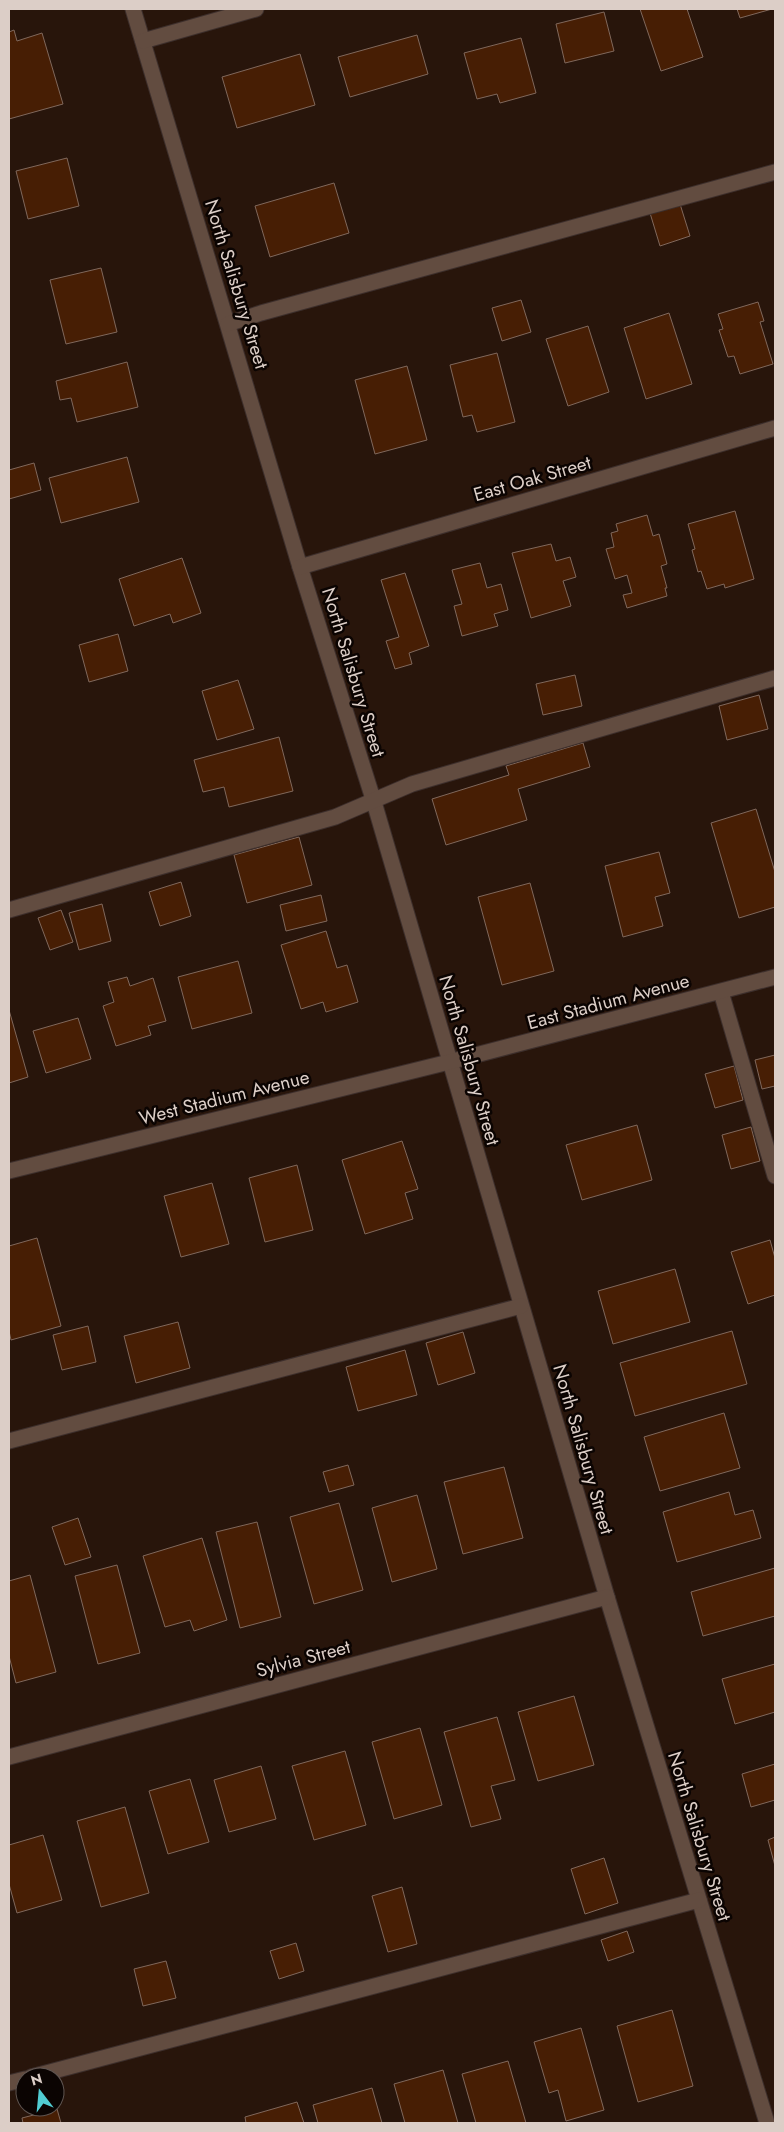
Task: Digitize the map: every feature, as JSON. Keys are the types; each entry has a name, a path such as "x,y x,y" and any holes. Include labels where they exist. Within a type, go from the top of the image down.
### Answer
{"street":[{"name":"North Salisbury Street","path":"133,9 300,566 374,802 607,1597 767,2123"},
{"path":"143,41 256,9"},
{"path":"228,324 261,313 775,172"},
{"name":"East Oak Street","path":"300,566 775,428"},
{"path":"9,910 336,817 412,784 775,678"},
{"name":"East Stadium Avenue","path":"450,1062 775,977"},
{"path":"721,992 775,1176"},
{"name":"West Stadium Avenue","path":"9,1171 450,1062"},
{"path":"9,1441 521,1306"},
{"name":"Sylvia Street","path":"9,1757 607,1597"},
{"path":"65,2068 699,1900"}],"building":[{"path":"640,9 687,9 703,57 661,71"},
{"path":"737,9 772,9 740,18"},
{"path":"604,12 614,51 565,63 556,24"},
{"path":"14,30 17,41 42,33 63,104 9,119 9,32"},
{"path":"417,35 428,74 350,97 338,57"},
{"path":"521,38 536,93 500,103 497,94 477,99 464,53"},
{"path":"300,54 315,105 237,128 222,77"},
{"path":"67,158 79,206 28,219 16,171"},
{"path":"334,183 349,233 270,257 255,206"},
{"path":"680,204 690,236 660,246 650,213"},
{"path":"101,268 117,332 66,344 50,280"},
{"path":"521,300 531,332 502,341 492,308"},
{"path":"758,302 764,321 760,322 773,364 740,374 734,356 728,357 719,330 723,329 718,314"},
{"path":"669,313 692,384 646,399 624,328"},
{"path":"588,326 609,392 568,406 546,339"},
{"path":"497,353 515,422 477,432 472,415 463,417 450,365"},
{"path":"127,362 138,407 77,422 71,398 60,400 56,381"},
{"path":"407,366 427,440 375,454 355,380"},
{"path":"127,457 139,502 61,523 49,478"},
{"path":"34,463 41,490 9,499 9,470"},
{"path":"735,511 754,579 725,588 724,584 707,589 701,571 698,572 692,550 695,549 688,524"},
{"path":"647,515 653,536 659,534 667,564 661,566 667,588 665,588 667,596 627,608 623,595 632,593 627,575 615,579 606,549 614,547 611,533 618,531 616,524"},
{"path":"551,544 556,561 570,557 576,577 563,581 571,606 531,618 512,553"},
{"path":"182,558 201,613 173,623 170,614 134,626 119,579"},
{"path":"480,563 487,588 501,584 508,610 494,614 498,626 462,636 454,606 462,604 452,570"},
{"path":"405,573 429,646 409,653 412,664 395,669 386,641 399,637 381,580"},
{"path":"118,634 128,671 89,682 79,645"},
{"path":"575,675 582,706 543,715 536,684"},
{"path":"238,680 254,729 217,740 202,691"},
{"path":"759,695 768,729 727,740 719,706"},
{"path":"279,737 293,791 229,807 224,787 203,792 194,760"},
{"path":"583,743 590,767 518,789 527,820 446,845 432,799 509,775 506,766"},
{"path":"756,809 775,872 775,907 739,918 711,823"},
{"path":"299,837 312,885 247,903 234,855"},
{"path":"659,852 670,893 655,897 663,926 623,937 605,866"},
{"path":"181,882 191,916 160,926 149,892"},
{"path":"530,883 554,971 502,985 478,897"},
{"path":"321,895 327,921 286,931 280,905"},
{"path":"102,904 111,941 79,950 69,913"},
{"path":"61,910 73,942 50,950 38,918"},
{"path":"326,931 337,968 347,965 358,1002 326,1012 323,1002 301,1009 281,945"},
{"path":"238,961 252,1013 192,1029 178,977"},
{"path":"127,977 130,986 153,978 166,1021 148,1026 151,1035 116,1046 103,1006 114,1002 108,982"},
{"path":"9,1010 28,1077 9,1083"},
{"path":"78,1018 91,1059 46,1073 33,1031"},
{"path":"775,1055 775,1086 762,1089 755,1060"},
{"path":"734,1066 743,1100 715,1108 705,1074"},
{"path":"637,1125 652,1180 582,1200 566,1145"},
{"path":"751,1127 760,1161 731,1169 722,1135"},
{"path":"402,1141 418,1189 405,1193 413,1219 365,1234 342,1160"},
{"path":"297,1165 313,1230 265,1242 249,1178"},
{"path":"212,1183 229,1244 181,1257 164,1196"},
{"path":"37,1238 61,1326 11,1340 9,1331 9,1246"},
{"path":"770,1240 775,1258 775,1295 748,1304 731,1252"},
{"path":"675,1269 690,1322 613,1344 598,1291"},
{"path":"178,1322 190,1368 136,1383 124,1336"},
{"path":"88,1326 96,1362 62,1370 53,1335"},
{"path":"732,1331 747,1384 635,1416 620,1363"},
{"path":"463,1332 475,1373 438,1385 426,1343"},
{"path":"405,1350 417,1395 358,1411 346,1367"},
{"path":"724,1413 740,1468 660,1491 644,1437"},
{"path":"348,1465 354,1485 329,1492 323,1472"},
{"path":"504,1467 523,1538 463,1554 444,1482"},
{"path":"729,1492 735,1515 753,1510 761,1538 677,1562 663,1512"},
{"path":"417,1495 437,1569 392,1582 372,1508"},
{"path":"339,1503 363,1590 314,1604 290,1517"},
{"path":"78,1518 91,1557 65,1565 52,1527"},
{"path":"257,1522 281,1617 240,1628 216,1532"},
{"path":"202,1538 227,1620 194,1631 190,1620 165,1627 143,1556"},
{"path":"117,1565 140,1653 98,1664 75,1576"},
{"path":"775,1568 775,1616 703,1636 691,1592"},
{"path":"30,1575 56,1672 16,1683 9,1656 9,1581"},
{"path":"775,1664 775,1712 735,1724 722,1679"},
{"path":"574,1696 594,1765 538,1781 518,1712"},
{"path":"497,1717 515,1780 491,1786 501,1819 471,1827 444,1732"},
{"path":"420,1728 442,1805 394,1819 372,1742"},
{"path":"345,1751 366,1825 314,1840 292,1766"},
{"path":"775,1764 775,1800 751,1807 742,1774"},
{"path":"261,1766 276,1819 229,1832 214,1780"},
{"path":"190,1779 209,1842 168,1854 149,1791"},
{"path":"125,1807 149,1893 101,1907 77,1821"},
{"path":"43,1835 62,1900 17,1913 9,1884 9,1845"},
{"path":"775,1837 775,1866 768,1840"},
{"path":"604,1858 618,1903 585,1914 571,1869"},
{"path":"402,1887 417,1944 388,1952 372,1896"},
{"path":"627,1931 634,1952 608,1961 601,1940"},
{"path":"296,1943 304,1971 279,1979 270,1951"},
{"path":"166,1961 176,1998 143,2006 134,1969"},
{"path":"672,2010 693,2086 638,2102 617,2026"},
{"path":"581,2028 604,2110 566,2121 558,2090 549,2093 534,2042"},
{"path":"508,2061 526,2123 476,2123 462,2074"},
{"path":"443,2070 458,2123 405,2123 394,2084"},
{"path":"372,2088 382,2123 318,2123 313,2105"},
{"path":"297,2102 304,2123 246,2123 245,2117"},
{"path":"59,2117 61,2123 23,2123 22,2118"}]}
